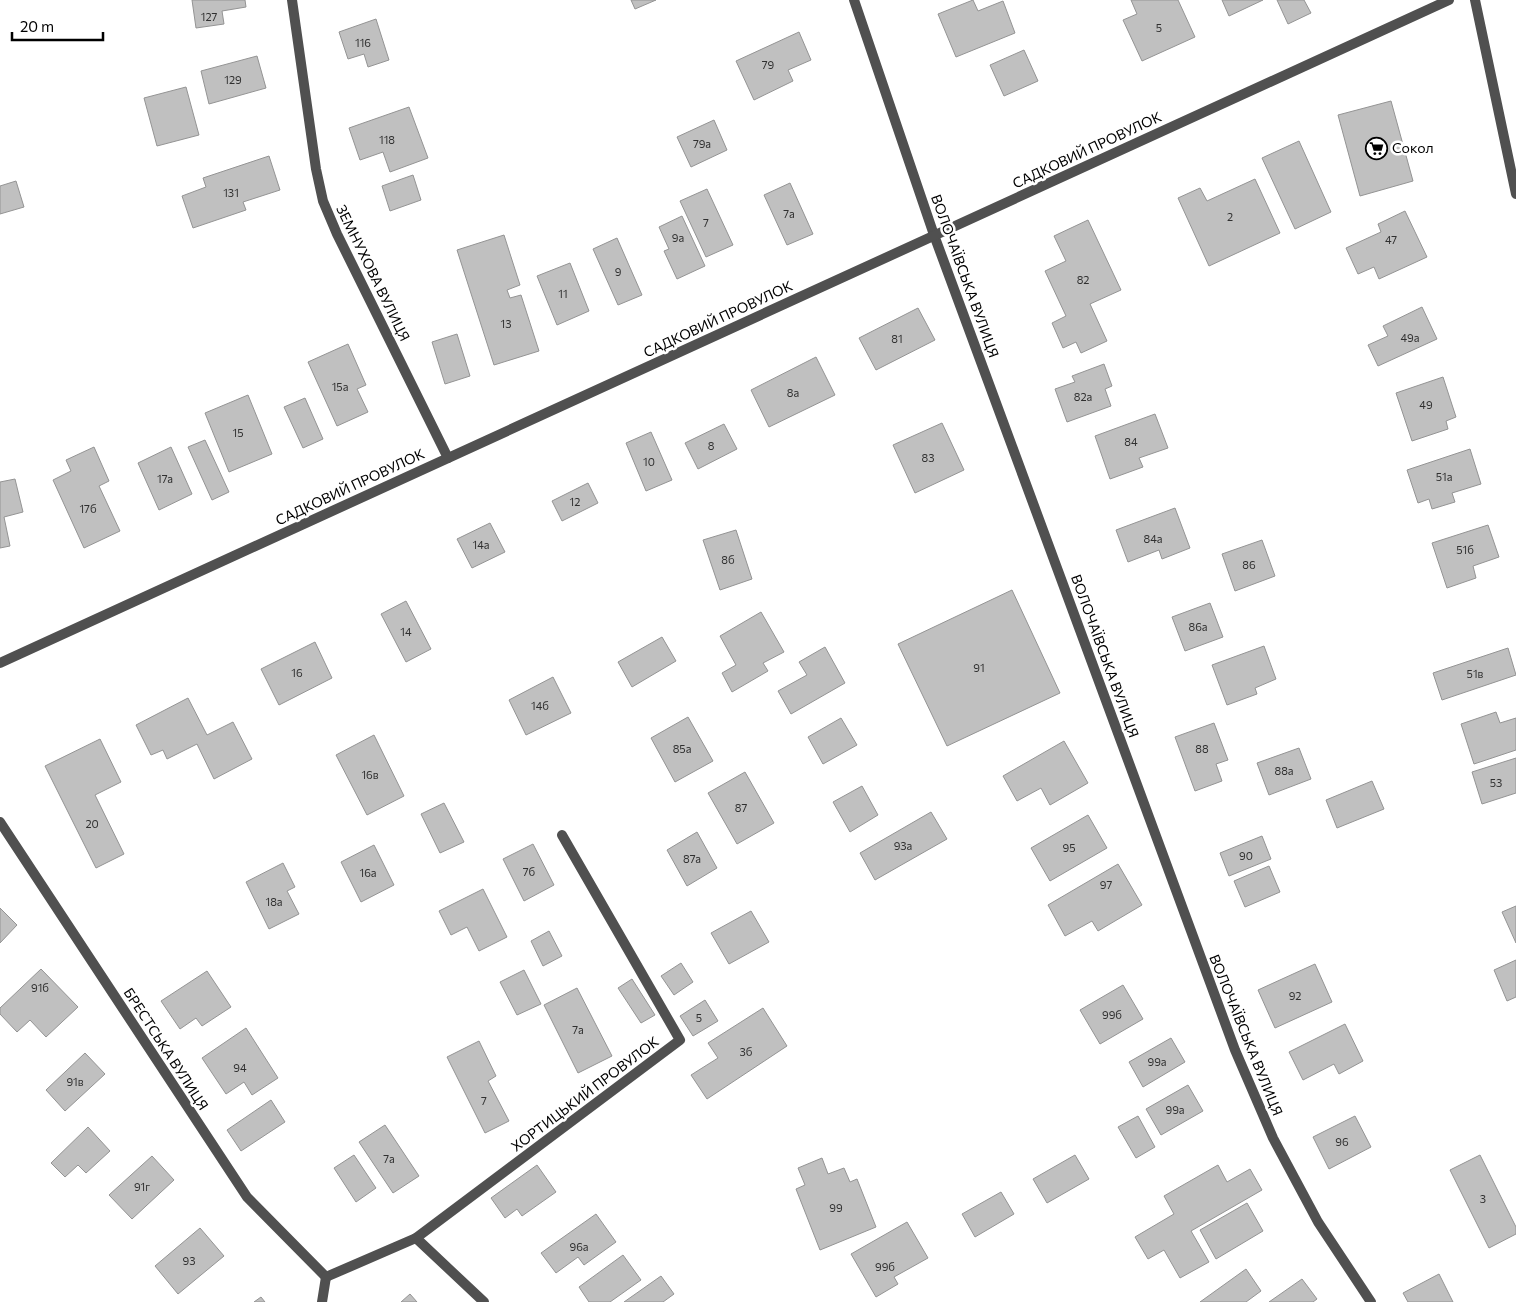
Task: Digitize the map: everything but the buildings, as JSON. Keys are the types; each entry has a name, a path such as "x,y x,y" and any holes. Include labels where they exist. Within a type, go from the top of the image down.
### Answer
{"street":[{"name":"ЗЕМНУХОВА ВУЛИЦЯ","path":"292,0 316,169 323,201 337,234 448,458"},
{"name":"ВОЛОЧАЇВСЬКА ВУЛИЦЯ","path":"854,0 934,235 1235,1050 1273,1138 1318,1222 1370,1302"},
{"name":"САДКОВИЙ ПРОВУЛОК","path":"0,663 1449,0"},
{"path":"1475,0 1516,194"},
{"name":"БРЕСТСЬКА ВУЛИЦЯ","path":"0,822 247,1197 326,1277"},
{"name":"ХОРТИЦЬКИЙ ПРОВУЛОК","path":"326,1277 416,1238 680,1040 562,835"},
{"path":"416,1238 484,1302"},
{"path":"322,1302 326,1277"}],"place":[{"name":"Сокол","path":"1376,148"}]}
